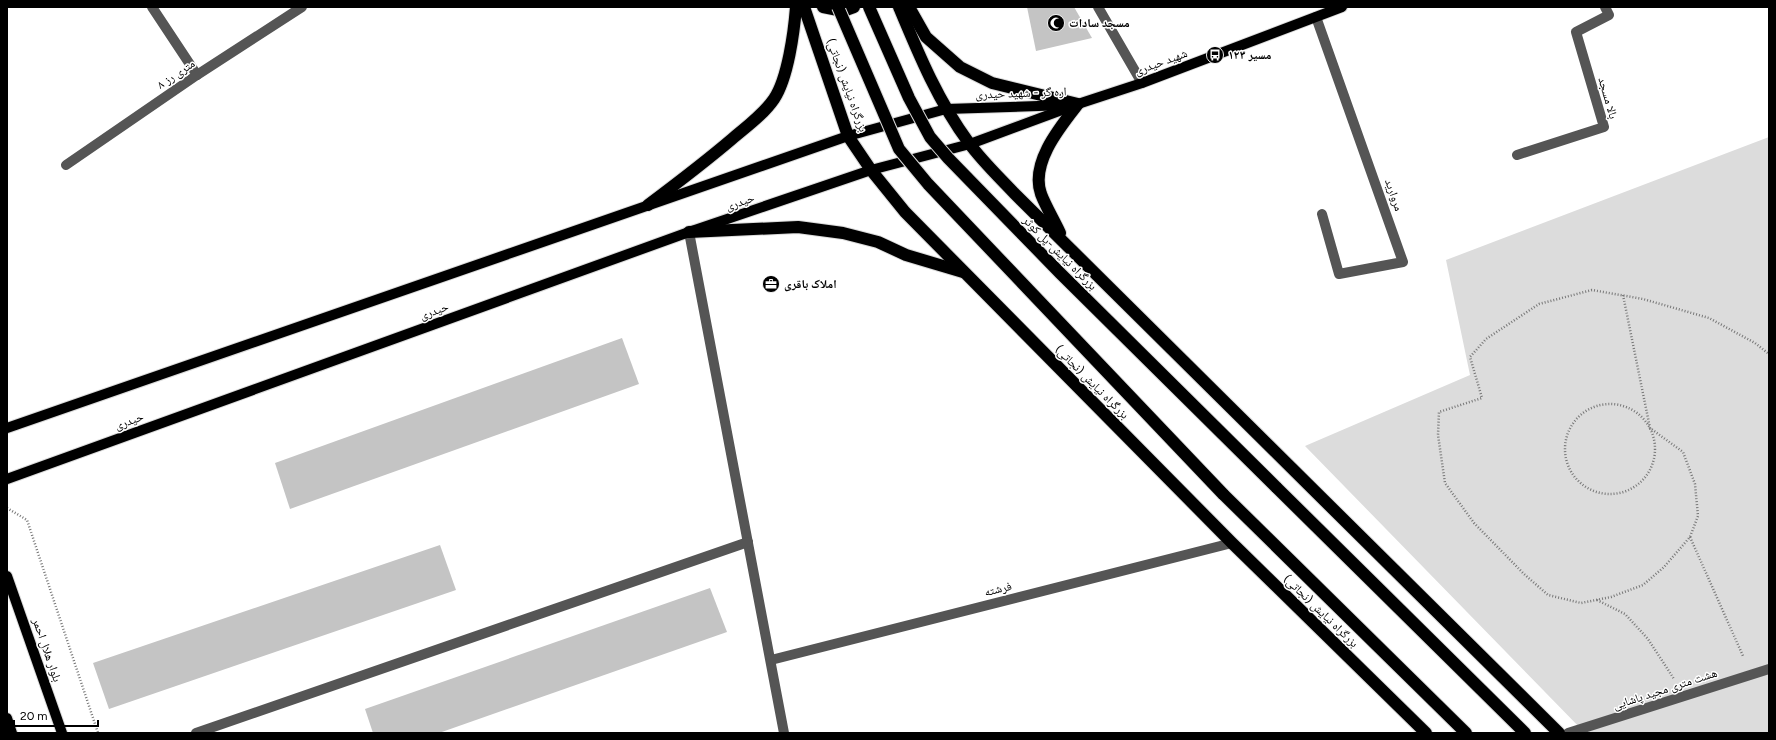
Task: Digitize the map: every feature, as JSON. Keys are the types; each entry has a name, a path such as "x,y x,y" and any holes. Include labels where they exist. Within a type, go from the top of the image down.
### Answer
{"highway":[{"path":"648,205 686,177 755,119 774,98 788,57 793,35 796,7"},
{"name":"بزرگراه نیایش (نجاتی)","path":"804,7 848,136 871,170 905,212 1232,543 1426,733"},
{"path":"823,7 843,11 854,7"},
{"name":"بزرگراه نیایش (نجاتی)","path":"838,7 899,149 939,196 1223,494 1466,733"},
{"name":"بزرگراه نیایش-پل کوثر","path":"868,7 909,98 930,137 948,158 1525,733"},
{"path":"899,7 926,72 946,109 970,144 1014,193 1559,733"},
{"path":"909,7 926,37 960,67 992,83 1078,104 1058,130 1039,169 1040,193 1064,242"},
{"path":"689,232 798,227 820,230 878,242 906,254 965,272"}],"main road":[{"name":"شهید حیدری","path":"1078,104 1142,83 1342,7"},
{"name":"اره گر - شهید حیدری","path":"848,136 946,109 1078,104"},
{"name":"اره گر - شهید حیدری","path":"871,170 970,144 1078,104"},
{"path":"7,428 848,136"},
{"name":"حیدری","path":"7,479 689,232 871,170"},
{"name":"بلوار هلال احمر","path":"7,576 62,733"},
{"path":"7,718 12,733"}],"street":[{"path":"152,7 197,75"},
{"name":"۸ متری رز","path":"66,165 197,75 302,7"},
{"path":"1098,7 1142,83"},
{"name":"بالا مسجد","path":"1517,155 1604,127 1576,32 1609,15 1606,7"},
{"name":"مروارید","path":"1316,17 1403,262 1339,274 1322,214"},
{"path":"689,232 784,733"},
{"path":"196,733 748,542"},
{"name":"فرشته","path":"771,660 1232,543"},
{"name":"هشت متری مجید پاشایی","path":"1568,733 1769,669"}],"path":[{"path":"1623,295 1650,428 1655,447 1652,465 1642,482 1626,492 1607,495 1589,490 1574,478 1566,461 1564,442 1571,425 1585,411 1603,404 1621,405 1638,414 1650,428 1683,452 1695,484 1698,516 1690,537 1664,567 1643,585 1611,597 1581,603 1548,595 1524,574 1474,523 1445,483 1438,435 1439,412 1482,398 1470,357 1486,339 1539,304 1592,290 1623,295 1644,299 1709,318 1755,342 1769,354"},
{"path":"7,508 27,520 98,733"},
{"path":"1690,537 1744,658"},
{"path":"1596,600 1625,614 1648,639 1678,686"}],"shaded area":[{"path":"1769,137 1769,733 1585,733 1305,446 1470,375 1446,260"}],"building":[{"name":"مسجد سادات","path":"1027,7 1074,7 1092,38 1036,51"},
{"path":"622,338 639,384 290,509 275,463"},
{"path":"440,545 456,590 109,709 93,663"},
{"path":"710,588 727,632 439,733 373,733 365,709"}],"place":[{"name":"مسجد سادات","path":"1056,23"},
{"name":"مسیر ۱۲۳","path":"1215,55"},
{"name":"املاک باقری","path":"771,284"}]}
